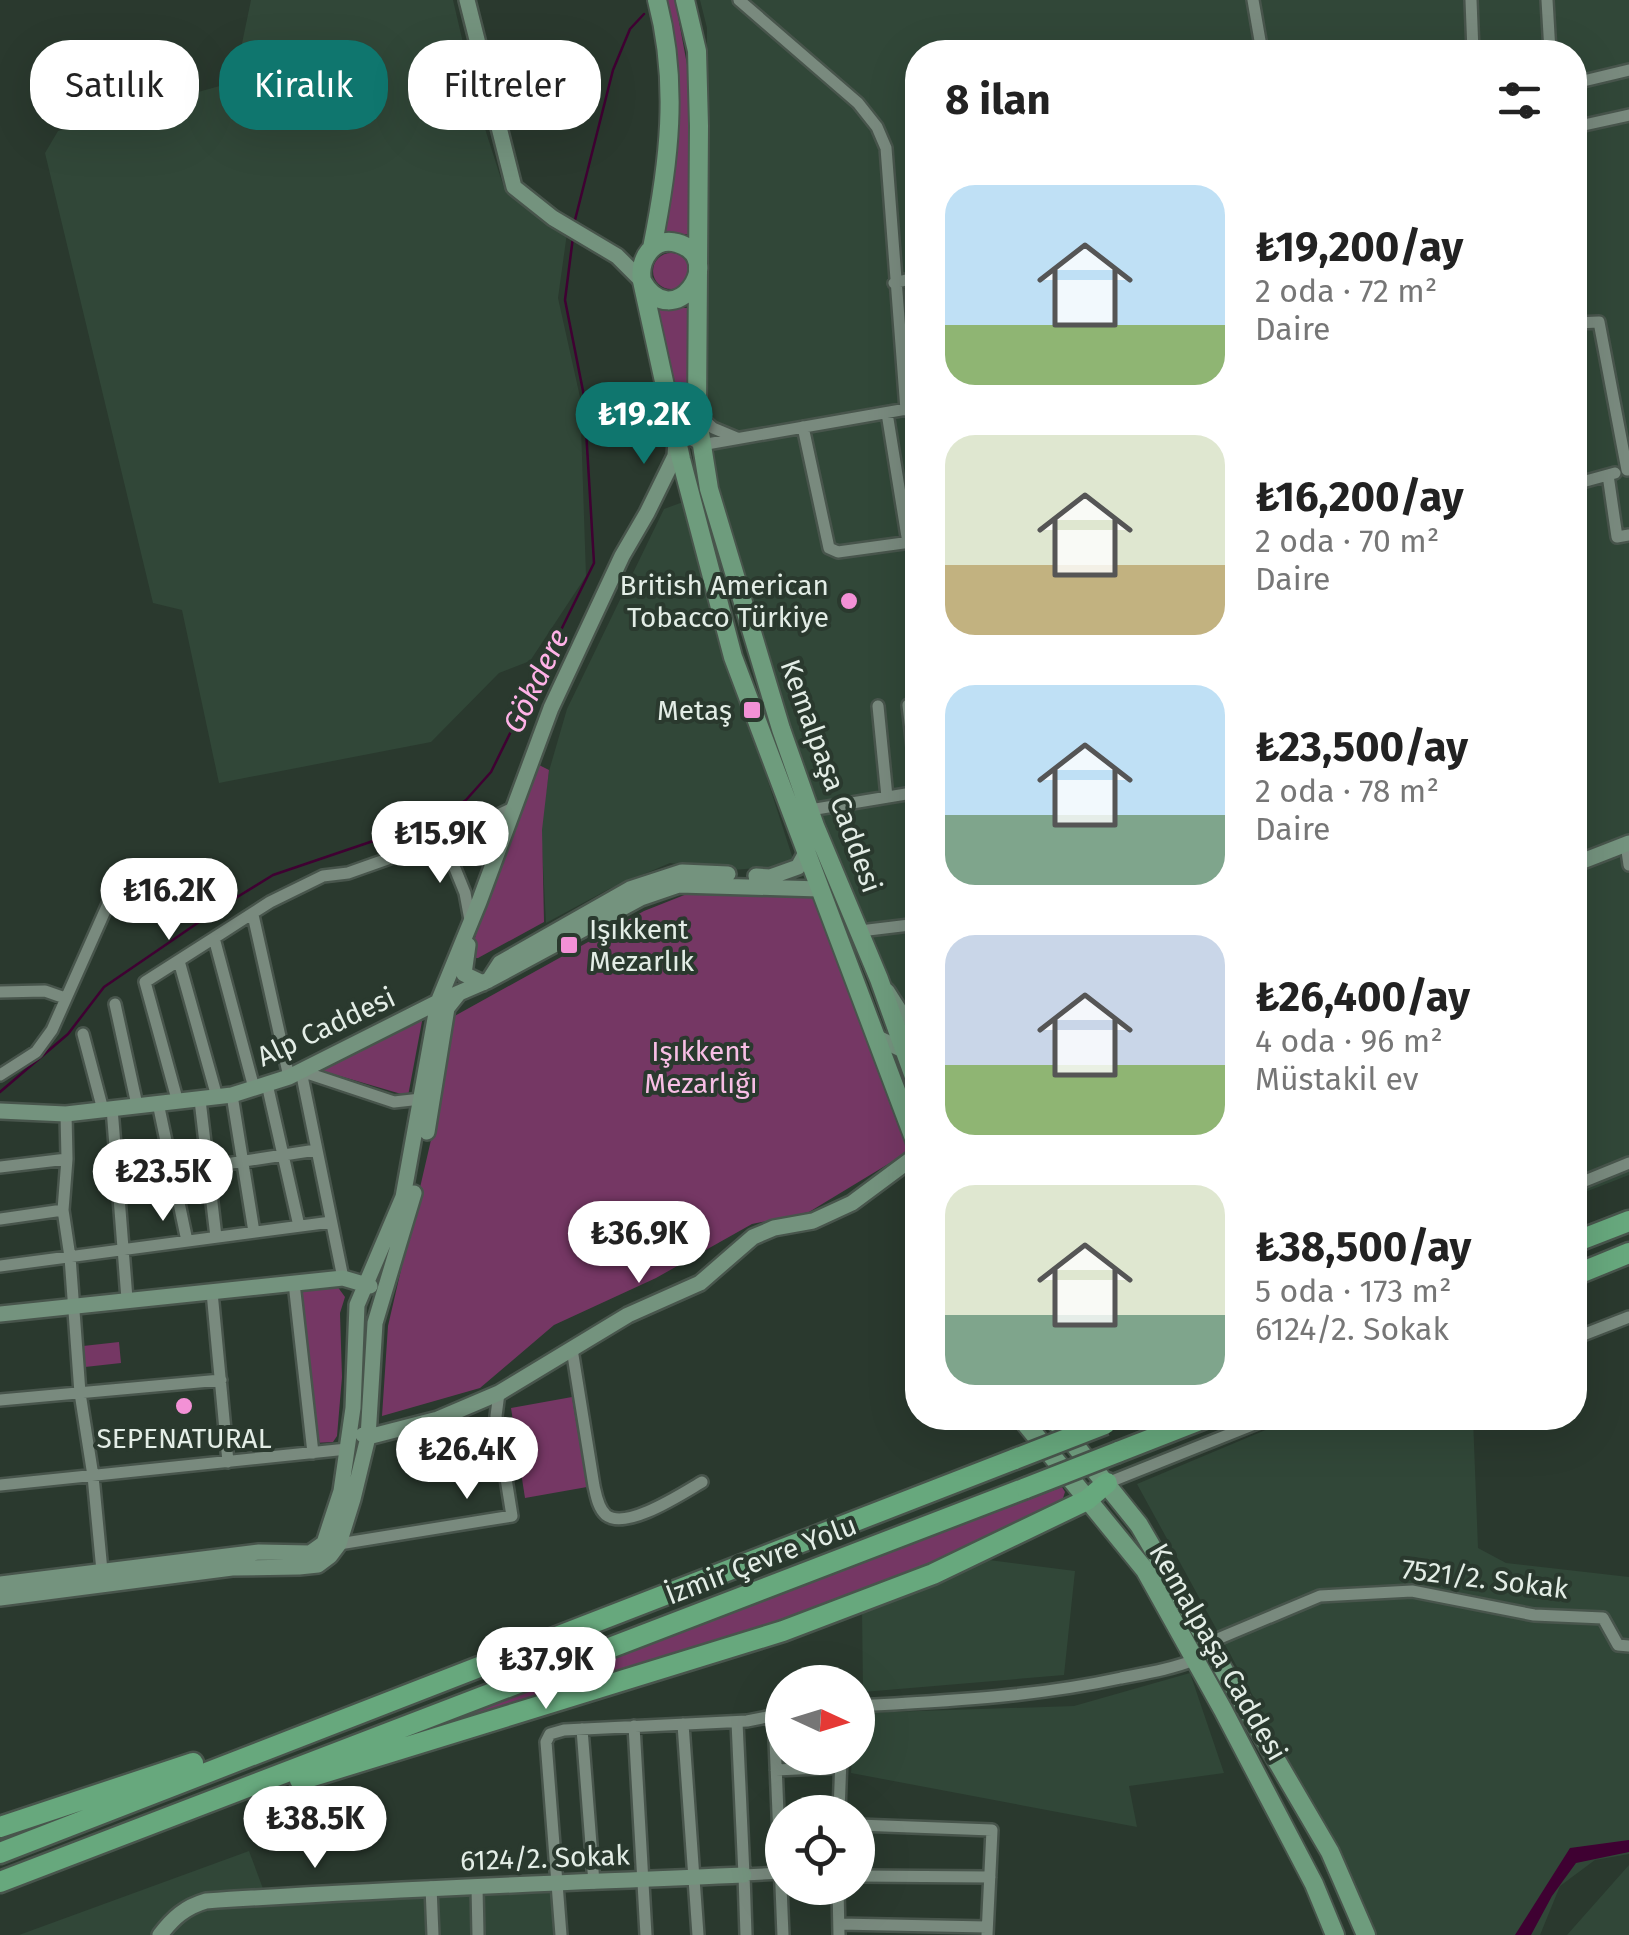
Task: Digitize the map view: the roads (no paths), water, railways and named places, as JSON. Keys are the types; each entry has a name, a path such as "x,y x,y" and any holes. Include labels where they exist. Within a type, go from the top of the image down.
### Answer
{"highway":[{"path":"1587,1237 1629,1221"},
{"path":"1587,1270 1629,1253"},
{"name":"İzmir Çevre Yolu","path":"0,1852 1087,1430"},
{"name":"İzmir Çevre Yolu","path":"0,1882 1174,1430"},
{"path":"220,1798 266,1790 784,1632 933,1574 1087,1500 1107,1483"},
{"path":"0,1827 210,1757 259,1752"},
{"path":"0,1892 70,1855"}],"main road":[{"path":"467,0 514,188 553,218 617,256 654,295 662,299 680,298 694,287 697,261 686,247 670,242 617,256"},
{"path":"642,281 642,262 652,248 668,157 670,76 657,0"},
{"name":"Kemalpaşa Caddesi","path":"684,0 697,51 701,480 733,657 806,858 878,1038 904,1047"},
{"name":"Kemalpaşa Caddesi","path":"642,281 676,431 701,480 813,818 904,1047"},
{"path":"648,513 674,456 676,431"},
{"path":"0,1584 259,1552 310,1552 324,1543 334,1521 347,1450 356,1378 357,1306 404,1198 438,1002 551,708 622,556 670,484 701,480"},
{"path":"806,858 813,818"},
{"path":"1587,859 1628,843"},
{"name":"Alp Caddesi","path":"486,982 500,963 630,889 682,872 770,877 798,867 806,858"},
{"name":"Alp Caddesi","path":"0,1110 66,1114 224,1096 295,1074 486,982 641,898 679,885 820,889"},
{"path":"479,902 464,974 486,982"},
{"path":"879,979 905,1014"},
{"path":"0,1598 232,1568 318,1565 340,1544 368,1437 375,1323 415,1192 447,1008 459,993"},
{"path":"350,1427 368,1437 438,1419 499,1393 628,1316 700,1284 753,1236 813,1221 852,1203 905,1162"},
{"path":"0,1314 343,1278 383,1292"},
{"name":"Kemalpaşa Caddesi","path":"1031,1430 1145,1570 1197,1660 1314,1884 1336,1935"},
{"name":"Kemalpaşa Caddesi","path":"1063,1430 1139,1525 1330,1852 1366,1935"},
{"name":"6124/2. Sokak","path":"160,1935 191,1905 206,1901 432,1887 744,1875"}],"street":[{"path":"739,0 858,103 877,126 886,148 890,177 894,284 905,360"},
{"path":"1252,0 1260,40"},
{"path":"1471,0 1472,40"},
{"path":"1548,0 1550,40"},
{"path":"1587,79 1629,70"},
{"path":"1587,124 1629,114"},
{"path":"894,284 905,281"},
{"path":"1587,322 1599,322 1628,470 1587,481"},
{"path":"676,431 701,445 905,409"},
{"path":"887,413 905,502"},
{"path":"698,414 713,428 737,438"},
{"path":"803,427 830,548 838,552 905,543"},
{"path":"701,480 718,451 737,438"},
{"path":"1608,475 1617,538 1629,535"},
{"path":"878,706 887,797"},
{"path":"813,818 905,794"},
{"path":"177,1099 145,982 270,902 323,876 348,874 515,807"},
{"path":"443,839 465,893 471,923"},
{"path":"1628,843 1629,864"},
{"path":"0,1075 36,1052 52,1030 120,877"},
{"path":"253,916 316,1150 343,1278"},
{"path":"860,931 905,926"},
{"path":"214,938 283,1156 298,1226"},
{"path":"179,961 243,1163 254,1232"},
{"path":"0,992 45,991 65,998"},
{"path":"114,1004 137,1105"},
{"path":"83,1034 107,1109 126,1299"},
{"path":"295,1074 394,1102 421,1099"},
{"path":"200,1100 216,1237"},
{"path":"158,1103 187,1241"},
{"path":"66,1114 62,1210 102,1571"},
{"path":"174,1172 316,1150"},
{"path":"0,1168 67,1159"},
{"path":"1587,1180 1629,1163"},
{"path":"0,1218 62,1210"},
{"path":"0,1266 331,1222"},
{"path":"294,1283 312,1453"},
{"path":"212,1292 228,1462"},
{"path":"1587,1333 1629,1317"},
{"path":"572,1348 594,1486 607,1516 617,1520 646,1513 702,1482"},
{"path":"0,1400 221,1380"},
{"path":"340,1544 512,1516 496,1416 499,1393"},
{"path":"1107,1483 1240,1430"},
{"path":"0,1485 347,1450"},
{"name":"7521/2. Sokak","path":"1208,1642 1320,1596 1412,1591 1534,1615 1603,1618 1618,1646 1629,1646"},
{"path":"875,1705 1072,1690 1197,1660"},
{"path":"562,1935 546,1742 552,1732 765,1717"},
{"path":"737,1722 746,1935"},
{"path":"682,1724 698,1935"},
{"path":"634,1726 646,1935"},
{"path":"582,1729 594,1883"},
{"path":"838,1905 839,1930 987,1931 992,1830 875,1826"},
{"path":"744,1875 765,1874"},
{"path":"875,1876 990,1878"},
{"path":"420,1935 433,1935 432,1887"},
{"path":"477,1887 478,1935"},
{"path":"783,1905 784,1935"}],"waterway":[{"name":"Gökdere","path":"574,224 613,70 630,29 644,14"},
{"name":"Gökdere","path":"0,1092 68,1034 104,987 221,907 273,875 435,820 466,800 491,772 594,563 584,396 565,300 573,237"}],"place":[{"name":"British American Tobacco Türkiye","path":"849,601"},
{"name":"Metaş","path":"752,710"},
{"name":"Işıkkent Mezarlık","path":"569,945"},
{"name":"SEPENATURAL","path":"184,1406"}],"park label":[{"name":"Işıkkent Mezarlığı","path":"701,1067"}]}
